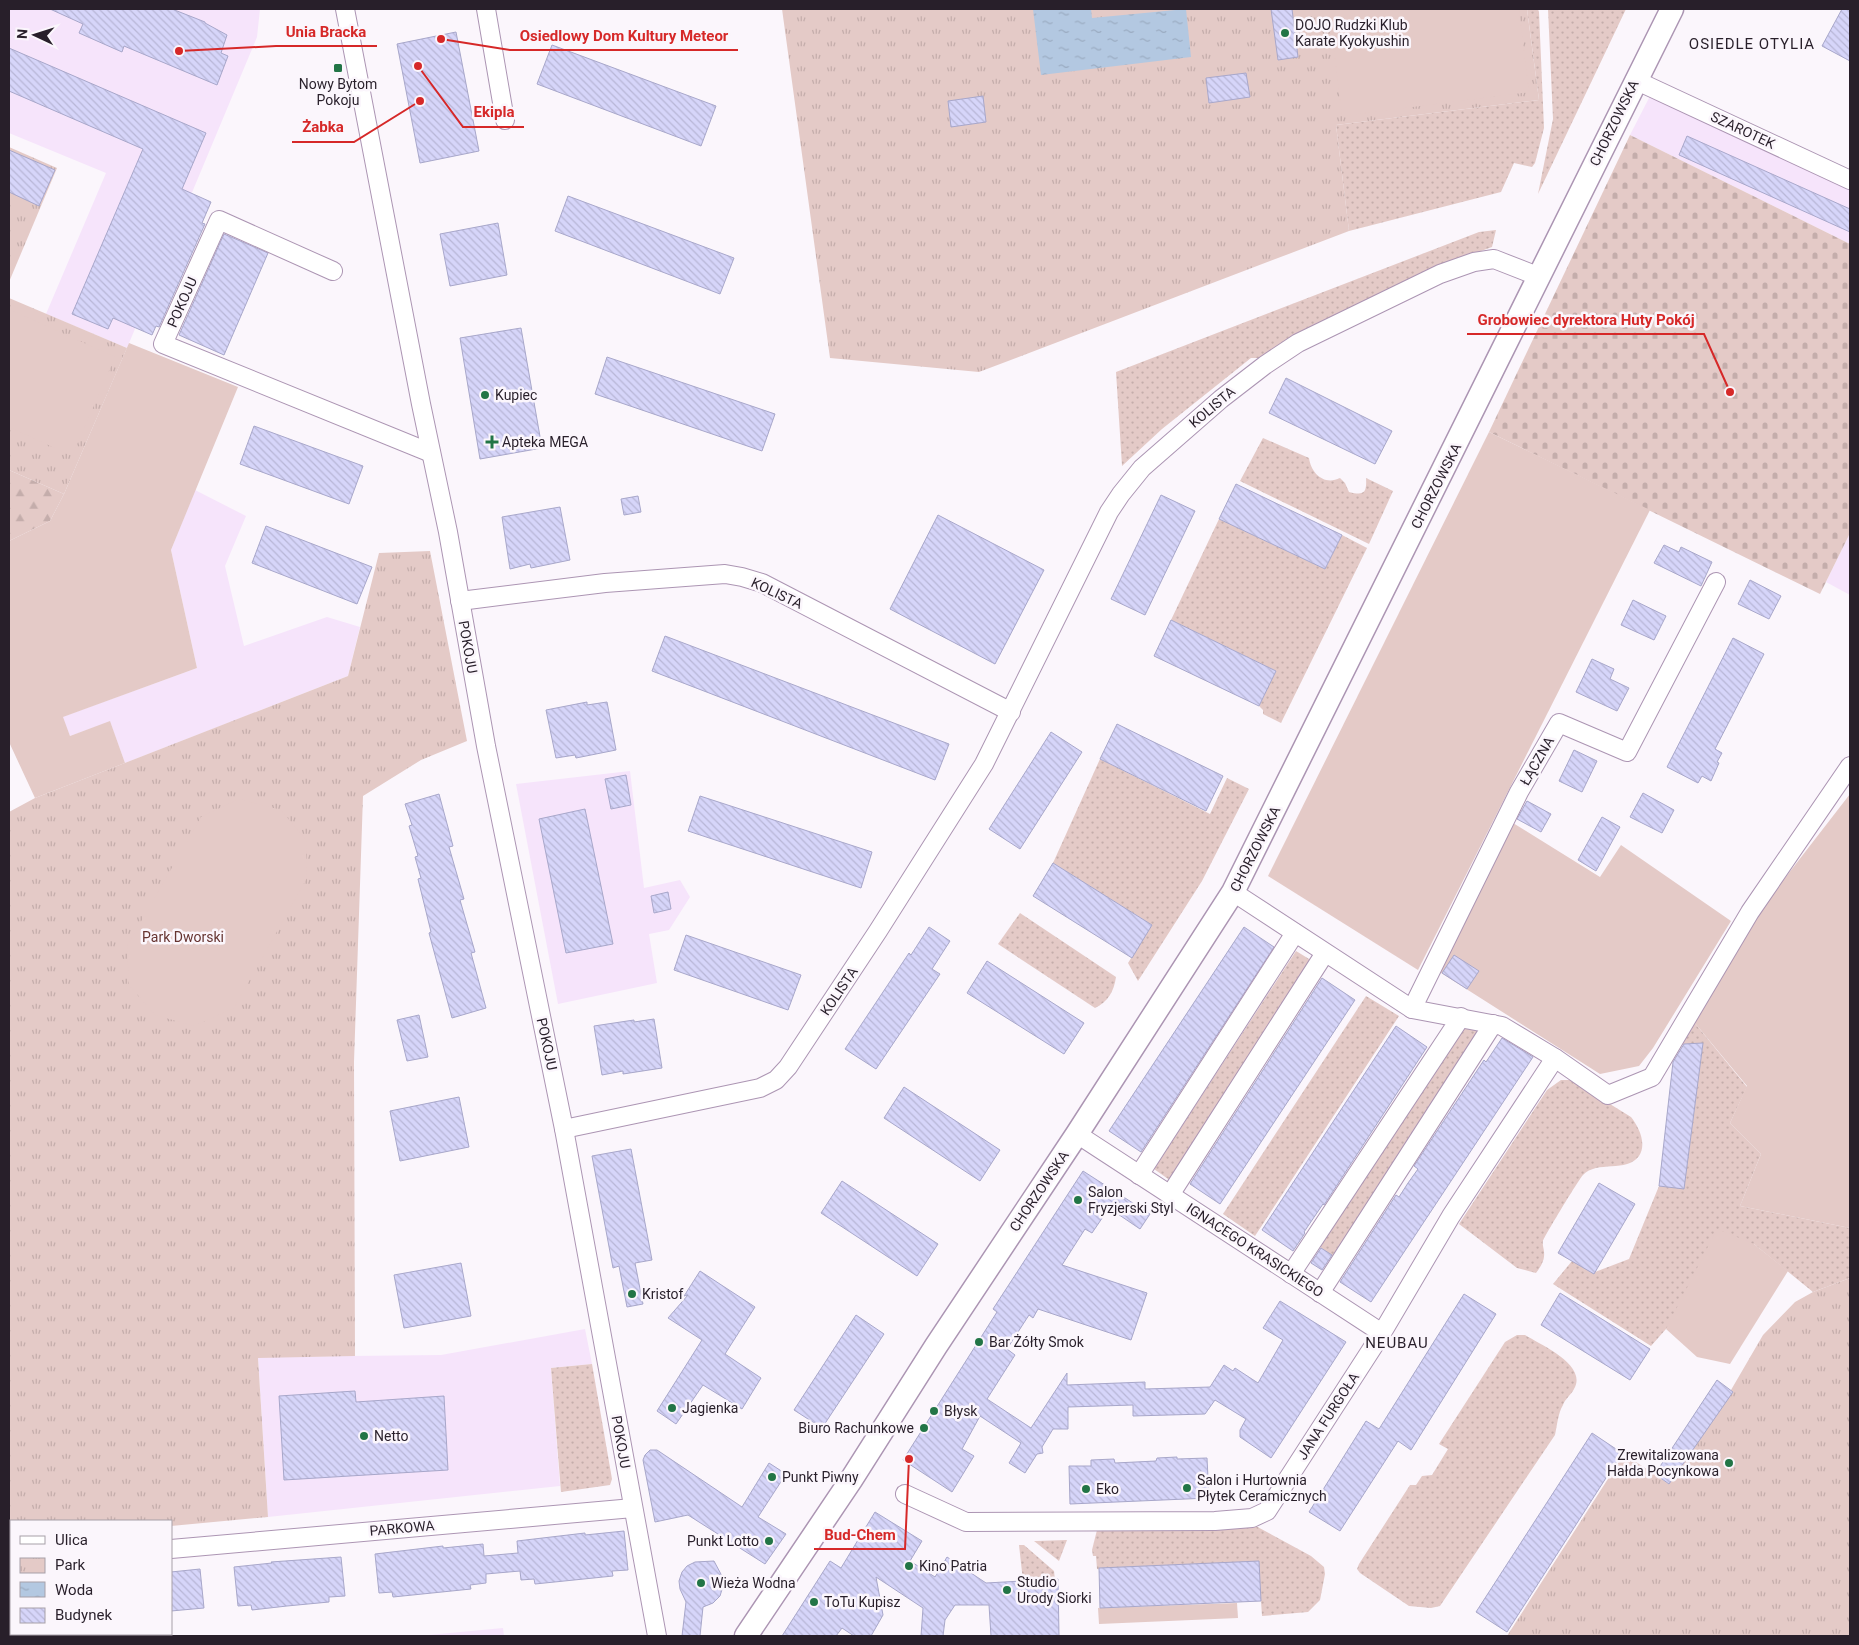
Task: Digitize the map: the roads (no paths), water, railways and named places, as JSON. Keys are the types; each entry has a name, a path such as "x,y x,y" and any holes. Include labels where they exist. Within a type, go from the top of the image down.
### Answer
{"street":[{"name":"POKOJU","path":"344,9 448,532 486,746 564,1129 657,1636"},
{"path":"486,9 505,120"},
{"name":"CHORZOWSKA","path":"746,1636 833,1509 936,1346 1077,1134 1233,892 1540,277 1635,80 1672,9"},
{"name":"SZAROTEK","path":"1635,80 1850,180"},
{"name":"POKOJU","path":"333,270 218,220 164,344 431,453"},
{"name":"KOLISTA","path":"564,1129 760,1088 776,1080 788,1067 878,932 984,764 1109,512 1142,468 1221,399 1265,365 1298,343 1440,274 1474,262 1494,259 1540,277"},
{"name":"KOLISTA","path":"460,601 606,583 725,574 742,577 762,584 1010,712"},
{"name":"ŁĄCZNA","path":"1412,1009 1519,792 1558,723 1627,752 1716,582"},
{"path":"1233,892 1412,1009 1502,1026 1555,1058 1608,1094 1652,1078 1750,912 1850,766"},
{"path":"1139,1174 1296,933"},
{"path":"1170,1195 1325,953"},
{"path":"1291,1274 1461,1018"},
{"path":"1320,1293 1493,1024"},
{"name":"JANA FURGOŁA","path":"905,1494 966,1522 1215,1521 1252,1518 1267,1511 1382,1333 1451,1216 1555,1058"},
{"name":"IGNACEGO KRASICKIEGO","path":"1077,1134 1382,1333"},
{"name":"PARKOWA","path":"172,1548 633,1508"}],"water":[{"path":"1033,9 1091,9 1092,18 1186,9 1191,57 1041,75"}],"place":[{"name":"DOJO Rudzki Klub Karate Kyokyushin","path":"1285,33"},
{"name":"Osiedlowy Dom Kultury Meteor","path":"441,39"},
{"name":"Unia Bracka","path":"179,51"},
{"name":"Ekipla","path":"418,66"},
{"name":"Nowy Bytom Pokoju","path":"338,68"},
{"name":"Żabka","path":"420,101"},
{"name":"Grobowiec dyrektora Huty Pokój","path":"1730,392"},
{"name":"Kupiec","path":"485,395"},
{"name":"Apteka MEGA","path":"492,442"},
{"name":"Salon Fryzjerski Styl","path":"1078,1200"},
{"name":"Kristof","path":"632,1294"},
{"name":"Bar Żółty Smok","path":"979,1342"},
{"name":"Jagienka","path":"672,1408"},
{"name":"Błysk","path":"934,1411"},
{"name":"Biuro Rachunkowe","path":"924,1428"},
{"name":"Netto","path":"364,1436"},
{"name":"Bud-Chem","path":"909,1459"},
{"name":"Zrewitalizowana Hałda Pocynkowa","path":"1729,1463"},
{"name":"Punkt Piwny","path":"772,1477"},
{"name":"Salon i Hurtownia Płytek Ceramicznych","path":"1187,1488"},
{"name":"Eko","path":"1086,1489"},
{"name":"Punkt Lotto","path":"769,1541"},
{"name":"Kino Patria","path":"909,1566"},
{"name":"Wieża Wodna","path":"701,1583"},
{"name":"Studio Urody Siorki","path":"1007,1590"},
{"name":"ToTu Kupisz","path":"814,1602"}],"district":[{"name":"OSIEDLE OTYLIA","path":"1752,44"},
{"name":"NEUBAU","path":"1397,1343"}],"park label":[{"name":"Park Dworski","path":"183,937"}]}
